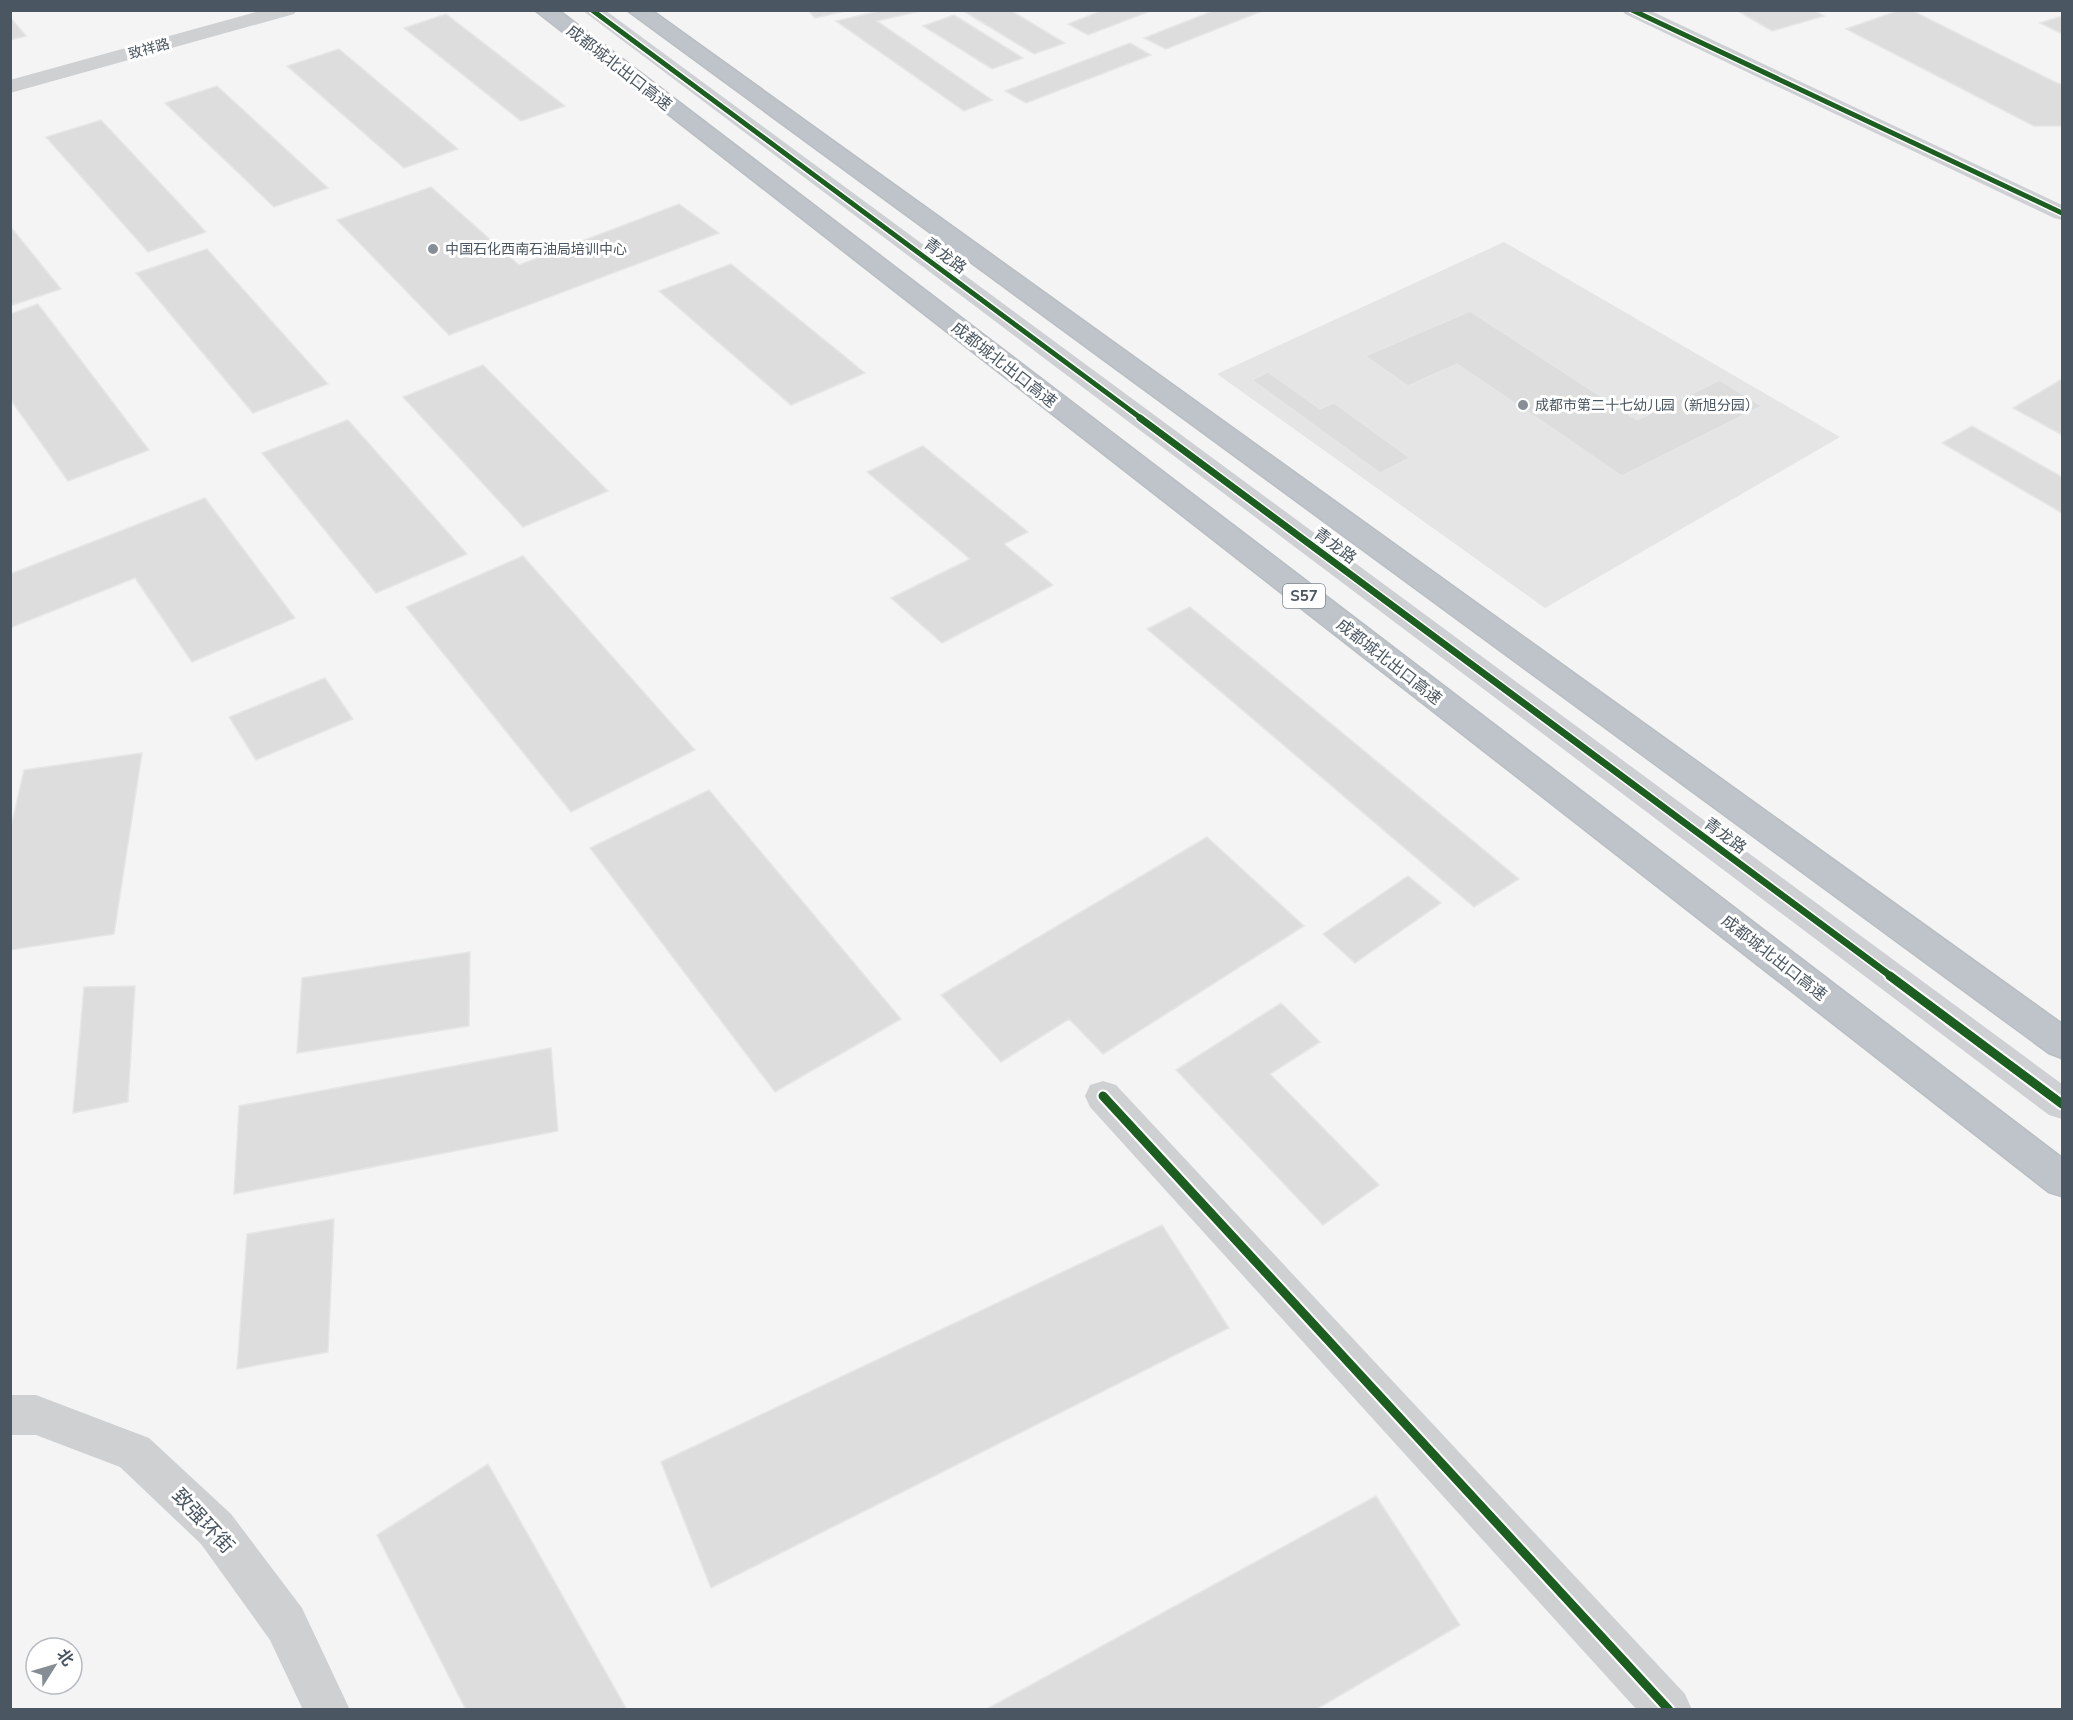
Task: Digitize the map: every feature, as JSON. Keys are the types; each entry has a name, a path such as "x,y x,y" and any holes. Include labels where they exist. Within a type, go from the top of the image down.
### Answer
{"highway":[{"name":"成都城北出口高速","path":"545,10 2062,1180"},
{"path":"637,10 2062,1043"}],"street":[{"name":"致祥路","path":"10,87 287,10"},
{"name":"青龙路","path":"592,10 2062,1104"},
{"path":"1632,10 2062,213"},
{"path":"1103,1096 1669,1710"},
{"name":"致强环街","path":"10,1415 36,1415 134,1452 216,1529 286,1624 327,1710"}],"shaded area":[{"name":"成都市第二十七幼儿园（新旭分园）","path":"1504,242 1840,437 1545,608 1217,374"}],"building":[{"path":"808,10 850,10 815,18"},
{"path":"883,10 925,10 877,21 992,100 964,111 836,21"},
{"path":"969,10 1010,10 1065,43 1034,54 965,12"},
{"path":"1103,10 1153,10 1088,35 1068,24"},
{"path":"1215,10 1265,10 1166,49 1144,38"},
{"path":"1736,10 1814,10 1824,16 1772,31"},
{"path":"1900,10 1911,10 2062,84 2062,126 2034,126 1846,29"},
{"path":"446,14 565,106 521,121 404,28"},
{"path":"954,15 1023,58 992,69 923,26"},
{"path":"2062,16 2062,34 2040,23"},
{"path":"10,17 26,36 10,40"},
{"path":"1130,43 1151,55 1026,103 1005,91"},
{"path":"339,49 458,149 404,168 287,66"},
{"path":"217,86 328,188 274,207 165,103"},
{"path":"101,120 206,232 148,252 46,137"},
{"name":"中国石化西南石油局培训中心","path":"431,187 519,265 679,204 719,233 449,335 337,220"},
{"path":"10,226 61,289 10,306"},
{"path":"207,249 328,384 253,413 136,273"},
{"path":"731,264 865,373 791,405 659,291"},
{"path":"38,304 149,450 68,481 10,399 10,314"},
{"path":"1470,311 1637,420 1720,380 1762,406 1622,476 1457,364 1408,386 1365,356"},
{"path":"483,365 608,491 523,527 403,397"},
{"path":"1268,372 1320,409 1334,403 1410,458 1380,473 1252,380"},
{"path":"2062,379 2062,435 2013,408"},
{"path":"348,420 467,554 376,593 262,453"},
{"path":"1972,426 2062,477 2062,513 1942,443"},
{"path":"923,446 1028,532 1004,544 1053,585 942,643 891,598 970,559 867,472"},
{"path":"205,498 295,618 192,662 135,578 10,628 10,574"},
{"path":"523,556 695,750 571,812 406,607"},
{"path":"1190,607 1519,879 1474,907 1147,629"},
{"path":"325,678 353,719 256,760 229,717"},
{"path":"142,753 114,934 10,950 10,831 24,770"},
{"path":"709,790 901,1019 775,1092 590,848"},
{"path":"1207,837 1304,926 1103,1054 1069,1019 1001,1062 941,995"},
{"path":"1408,876 1441,903 1355,963 1323,934"},
{"path":"470,952 469,1026 297,1053 302,978"},
{"path":"135,986 128,1102 73,1113 84,987"},
{"path":"1281,1003 1320,1042 1270,1074 1379,1185 1323,1225 1176,1070"},
{"path":"551,1048 558,1131 234,1194 239,1106"},
{"path":"334,1219 328,1352 237,1369 247,1234"},
{"path":"1162,1225 1229,1328 711,1588 661,1462"},
{"path":"488,1464 627,1710 466,1710 377,1535"},
{"path":"1376,1496 1460,1625 1315,1710 985,1710"}],"cycle path":[{"path":"592,10 2062,1104"},
{"path":"1632,10 2062,213"},
{"path":"1103,1096 1669,1710"}],"place":[{"name":"中国石化西南石油局培训中心","path":"433,249"},
{"name":"成都市第二十七幼儿园（新旭分园）","path":"1523,405"}]}
